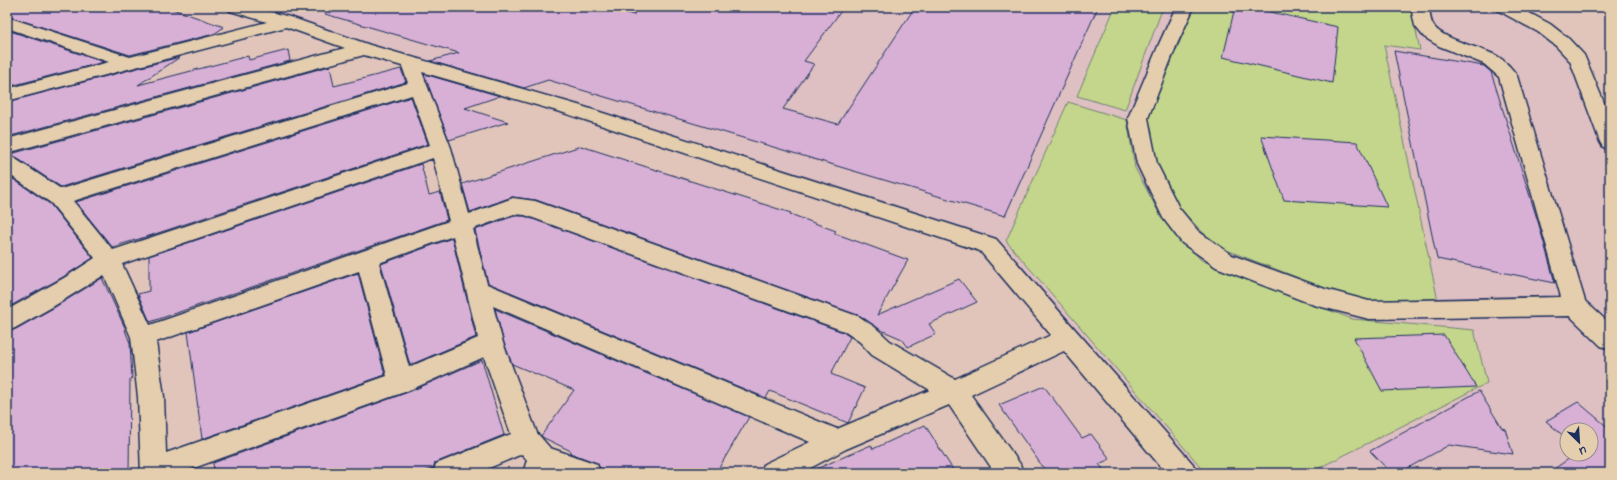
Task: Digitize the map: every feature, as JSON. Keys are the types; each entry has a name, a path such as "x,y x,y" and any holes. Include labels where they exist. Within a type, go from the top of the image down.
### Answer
{"street":[{"path":"236,7 287,22 364,49 570,109 980,241 992,249 1183,473"},
{"path":"1185,7 1168,44 1138,118 1147,164 1171,212 1190,237 1224,262 1322,298 1369,310 1575,306"},
{"path":"1420,7 1425,28 1432,34 1441,40 1487,58 1508,76 1575,306 1610,339"},
{"path":"1505,7 1544,28 1562,42 1578,59 1610,142"},
{"path":"7,22 129,63"},
{"path":"7,95 287,22"},
{"path":"7,146 364,49"},
{"path":"409,61 441,148 491,343 534,457"},
{"path":"7,78 35,88"},
{"path":"58,198 419,86"},
{"path":"7,321 52,297 109,260 441,148"},
{"path":"7,164 58,198 109,260 143,336 151,397 154,471 401,382 491,343"},
{"path":"143,336 367,259 513,206 527,207 852,324 868,334 881,348 954,391 1010,473"},
{"path":"367,259 401,382"},
{"path":"478,290 837,441"},
{"path":"774,473 837,441 954,391 1068,338"},
{"path":"446,473 534,457 587,473"}],"shaded area":[{"path":"236,7 1505,7 1562,42 1610,142 1610,473 1183,473 992,249"}],"green space":[{"path":"1115,7 1163,7 1125,110 1077,96"},
{"path":"1194,7 1411,7 1420,50 1384,45 1439,306 1358,301 1216,246 1180,209 1156,164 1148,119"},
{"path":"1068,102 1127,120 1135,168 1158,211 1201,260 1352,319 1474,330 1487,383 1309,473 1206,473 1006,241"}],"building":[{"path":"7,7 167,7 224,27 214,34 130,55 7,16"},
{"path":"326,7 603,7 634,15 635,7 844,7 804,61 814,64 783,109 838,124 915,7 1098,7 1005,216 548,80 524,88 430,61 459,53 325,14"},
{"path":"1235,7 1248,7 1338,27 1332,83 1223,57"},
{"path":"7,30 104,62 7,87"},
{"path":"288,50 290,61 7,137 7,102 180,57 138,85 248,56 249,60"},
{"path":"1394,51 1484,66 1491,72 1539,225 1555,283 1437,259"},
{"path":"330,66 334,86 401,69 406,82 61,187 15,157 7,155"},
{"path":"424,74 500,96 465,108 508,122 449,140"},
{"path":"411,97 428,144 149,236 112,247 76,202"},
{"path":"1261,136 1357,142 1387,207 1284,200"},
{"path":"581,146 791,213 790,214 836,231 834,233 908,260 877,315 959,279 977,302 929,324 936,334 908,347 902,339 881,330 860,316 536,200 512,197 470,212 462,184"},
{"path":"421,164 429,195 440,192 447,220 150,322 138,294 149,291 149,256"},
{"path":"7,175 50,204 93,258 63,277 7,308"},
{"path":"514,216 525,216 843,332 850,337 831,374 865,388 848,423 770,391 766,398 488,283 475,230"},
{"path":"452,238 476,337 410,365 381,264"},
{"path":"358,273 385,375 202,439 188,332"},
{"path":"102,278 126,330 130,343 132,378 130,379 129,473 7,473 7,332 16,329 55,307"},
{"path":"495,309 749,417 716,473 611,473 600,468 597,463 570,453 571,451 541,436 574,390 512,364 504,343"},
{"path":"1444,335 1476,387 1382,391 1354,338"},
{"path":"482,360 504,435 435,463 433,468 421,473 214,473 213,463 411,391"},
{"path":"1044,386 1082,438 1091,434 1110,459 1099,464 1106,473 1047,473 999,405"},
{"path":"1479,391 1502,428 1505,429 1513,454 1449,445 1399,473 1391,473 1370,451"},
{"path":"1578,402 1610,429 1610,473 1548,473 1564,462 1599,462 1599,422 1559,422 1559,432 1546,421"},
{"path":"925,425 955,473 807,473 871,445 873,449"}]}
